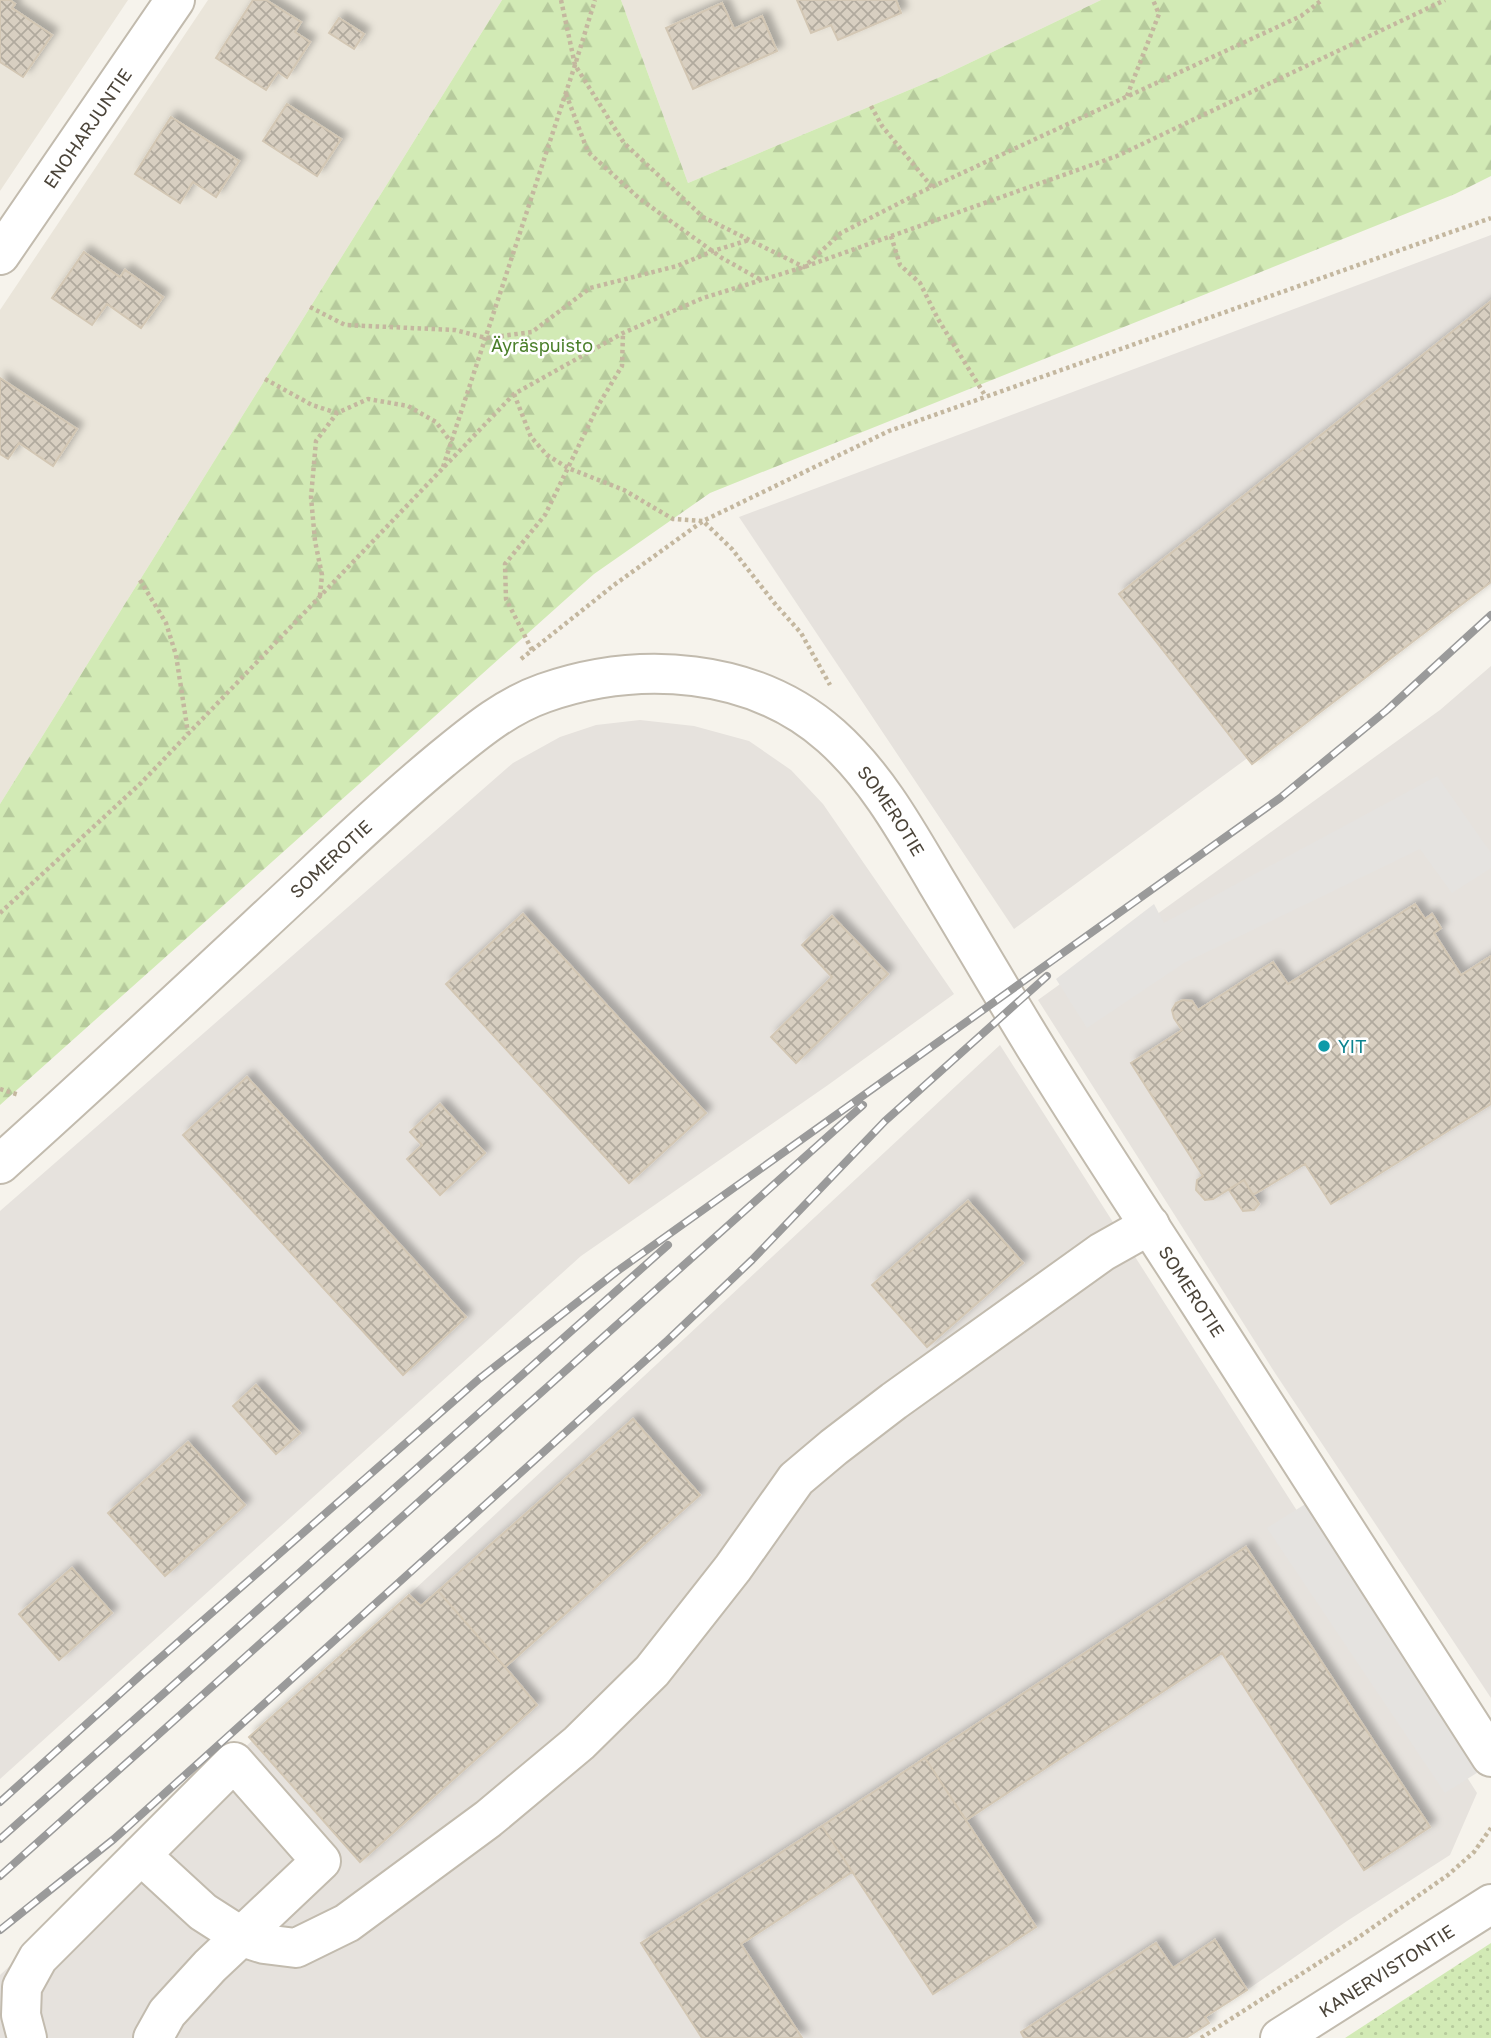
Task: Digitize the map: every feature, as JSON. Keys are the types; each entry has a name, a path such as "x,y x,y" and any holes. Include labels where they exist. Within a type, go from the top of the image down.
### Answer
{"street":[{"name":"ENOHARJUNTIE","path":"0,255 175,0"},
{"name":"SOMEROTIE","path":"0,1164 95,1079 391,801 484,725 513,706 579,683 660,672 716,679 757,692 792,708 829,734 858,764 883,796 1042,1059 1491,1758"},
{"path":"141,1855 203,1912 242,1937 264,1944 296,1948 346,1923 488,1819 579,1743 652,1671 733,1568 796,1479 834,1447 1102,1252 1150,1225"},
{"path":"27,2038 21,2015 22,1987 38,1958 234,1762 321,1861 210,1966 167,2013 153,2038"},
{"name":"KANERVISTONTIE","path":"1280,2038 1491,1904"}],"path":[{"path":"561,0 575,65 624,143 703,217 804,268"},
{"path":"443,468 595,0"},
{"path":"1127,97 1159,14 1153,0"},
{"path":"804,268 841,233 932,187 1301,16 1322,0"},
{"path":"0,913 141,783 514,394 622,333 703,298 804,268 1117,156 1445,0"},
{"path":"566,94 588,152 640,199 713,251 761,280"},
{"path":"871,106 882,126 932,187"},
{"path":"519,661 614,585 703,521 890,431 1491,218"},
{"path":"891,236 900,265 920,283 938,319 986,397"},
{"path":"310,307 345,325 455,330 486,338 532,332 590,288 677,266 750,240"},
{"path":"532,650 506,600 505,564 545,515 599,404 622,366 622,333"},
{"path":"265,379 312,405 337,413"},
{"path":"514,394 531,437 547,456 568,468 624,490 673,519 703,521 732,549 776,606 801,633 831,687"},
{"path":"320,597 322,575 315,541 311,497 316,441 337,413 368,399 408,405 436,422 451,443"},
{"path":"140,580 166,624 173,644 188,733"},
{"path":"1202,2038 1359,1937 1448,1875 1474,1852 1491,1828"}],"shaded area":[{"path":"0,0 128,0 0,191"},
{"path":"208,0 502,0 0,804 0,310"},
{"path":"621,0 1101,0 940,77 688,183"},
{"path":"1491,235 1491,577 1477,590 1014,929 739,517"},
{"path":"1491,666 1491,1698 1275,1373 1038,1000 1440,710"},
{"path":"640,720 694,726 749,741 791,770 823,804 954,994 581,1256 0,1779 0,1211 513,763 560,737 596,725"},
{"path":"1437,776 1491,853 1491,868 1452,893 1420,849 1184,963 1087,1028 1056,979 1154,904 1164,923"},
{"path":"1000,1045 1477,1793 1450,1855 1170,2038 0,2038 0,1975"},
{"path":"1323,1493 1491,1764 1445,1793 1267,1528"}],"green space":[{"name":"Äyräspuisto","path":"502,0 621,0 688,183 940,77 1101,0 1491,0 1491,176 1455,194 710,493 594,574 0,1105 0,804"},
{"path":"1491,1943 1491,2038 1345,2038"}],"building":[{"path":"0,0 10,0 15,4 12,8 52,35 23,77 0,62"},
{"path":"253,0 266,0 301,22 295,32 310,42 287,78 278,72 266,90 216,58"},
{"path":"797,0 896,0 901,13 838,40 831,25 811,33"},
{"path":"722,3 734,29 762,16 777,51 693,89 666,28"},
{"path":"339,18 364,34 354,49 329,33"},
{"path":"287,104 341,139 317,176 263,141"},
{"path":"171,117 239,161 216,197 193,182 180,203 135,174"},
{"path":"84,252 120,277 125,270 163,297 141,328 107,304 92,325 52,298"},
{"path":"1491,301 1491,582 1252,764 1119,594"},
{"path":"0,378 77,429 53,466 19,443 8,459 0,454"},
{"name":"YIT","path":"1415,904 1425,919 1432,914 1441,928 1434,933 1461,975 1491,956 1491,1104 1331,1204 1305,1164 1253,1195 1244,1180 1213,1199 1205,1200 1196,1190 1197,1180 1203,1176 1131,1063 1182,1030 1172,1010 1176,1003 1183,1000 1192,1001 1198,1010 1273,962 1288,984"},
{"path":"523,914 706,1113 629,1183 446,984"},
{"path":"832,916 888,974 796,1063 771,1037 832,977 802,945"},
{"path":"247,1077 466,1317 403,1375 183,1135"},
{"path":"440,1104 485,1153 440,1195 407,1159 422,1145 410,1132"},
{"path":"1244,1180 1259,1204 1254,1210 1243,1211 1229,1190"},
{"path":"968,1201 1023,1263 927,1347 872,1285"},
{"path":"256,1385 300,1433 276,1454 233,1406"},
{"path":"633,1419 700,1495 505,1667 537,1705 360,1862 249,1737 409,1595 421,1606"},
{"path":"633,1419 700,1495 505,1667 438,1591"},
{"path":"188,1442 245,1505 165,1576 108,1513"},
{"path":"1246,1547 1430,1827 1364,1870 1222,1653 966,1820 925,1758"},
{"path":"72,1568 112,1613 59,1660 19,1614"},
{"path":"925,1758 1036,1927 933,1994 822,1826"},
{"path":"822,1826 852,1872 741,1944 802,2038 702,2038 641,1943"},
{"path":"1215,1940 1247,1990 1205,2017 1209,2023 1186,2038 1024,2038 1021,2032 1156,1943 1173,1968"}],"railway":[{"path":"0,1802 479,1379 616,1272 1280,798 1387,710 1491,615"},
{"path":"0,1930 114,1839 668,1340 752,1260 885,1121 1047,976"},
{"path":"0,1876 863,1105"},
{"path":"0,1839 668,1245"}],"place":[{"name":"YIT","path":"1324,1046"}]}
